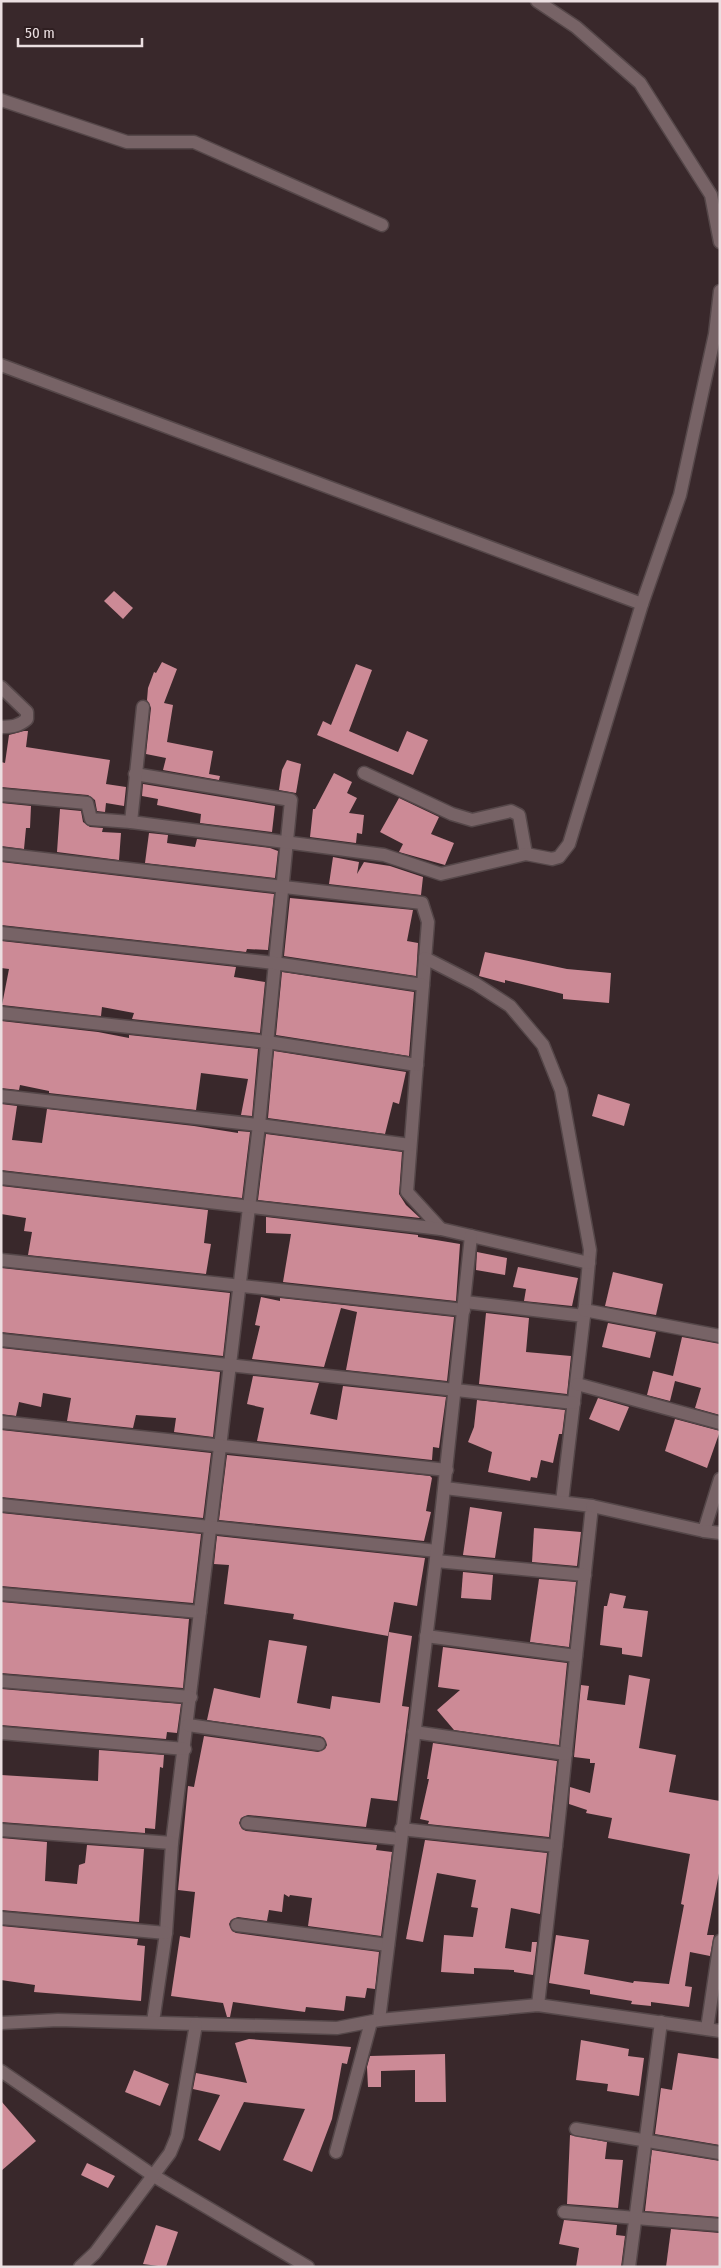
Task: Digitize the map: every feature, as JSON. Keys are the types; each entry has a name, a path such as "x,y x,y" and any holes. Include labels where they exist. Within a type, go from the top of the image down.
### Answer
{"street":[{"path":"537,1 576,27 640,83 711,195 720,242"},
{"path":"1,100 127,142 194,142 382,225"},
{"path":"1,794 87,803 91,819 131,822 384,855 441,874 526,854 552,859 559,857 569,844 642,604 680,495 715,334 720,291"},
{"path":"1,365 642,604"},
{"path":"1,687 27,712 26,719 21,724 13,727 1,727"},
{"path":"131,822 143,707"},
{"path":"364,773 452,814 472,820 511,811 519,815 526,854"},
{"path":"135,774 291,800 259,1125 188,1725 172,1844 166,1933 153,2022"},
{"path":"1,854 422,904 428,922 407,1192 441,1229"},
{"path":"1,933 274,963 423,985"},
{"path":"425,958 476,984 510,1006 543,1045 561,1090 590,1250 577,1384 562,1502"},
{"path":"1,1014 267,1042 417,1064"},
{"path":"1,1096 259,1125 410,1145"},
{"path":"1,1178 441,1229 589,1262"},
{"path":"336,2152 375,2021 388,1945 445,1488 471,1236"},
{"path":"1,1260 239,1286 465,1306 584,1313 720,1336"},
{"path":"1,1340 574,1403"},
{"path":"577,1384 720,1423"},
{"path":"1,1422 447,1470"},
{"path":"704,1531 720,1479"},
{"path":"445,1488 592,1506 720,1533"},
{"path":"1,1505 210,1527 585,1575"},
{"path":"538,2005 592,1506"},
{"path":"1,1594 200,1612"},
{"path":"426,1636 576,1656"},
{"path":"1,1681 191,1697"},
{"path":"188,1725 319,1744"},
{"path":"414,1732 566,1754"},
{"path":"1,1733 185,1749"},
{"path":"247,1823 556,1846"},
{"path":"1,1830 172,1844"},
{"path":"1,1918 166,1933"},
{"path":"237,1925 388,1945"},
{"path":"1,2023 58,2020 338,2028 375,2021 538,2005 714,2030 720,1941"},
{"path":"629,2267 661,2022"},
{"path":"80,2267 95,2253 170,2153 177,2136 196,2024"},
{"path":"1,2070 154,2176 300,2264"},
{"path":"576,2129 720,2153"},
{"path":"564,2212 720,2225"}],"building":[{"path":"114,591 133,608 123,619 104,601"},
{"path":"162,662 177,669 164,703 173,705 167,742 213,751 209,774 220,776 219,780 163,770 166,758 146,754 151,708 147,700 148,688 154,672 156,673"},
{"path":"356,664 372,670 349,731 398,752 407,731 428,740 413,775 317,735 323,721 331,725"},
{"path":"28,731 26,747 110,760 106,784 126,787 124,806 106,803 105,812 97,811 95,800 88,795 1,787 1,762 5,763 9,735"},
{"path":"287,760 301,764 296,793 279,790 282,770"},
{"path":"334,773 352,782 347,793 357,798 349,813 364,815 362,834 357,833 356,843 310,837 313,809 315,809"},
{"path":"143,784 275,806 272,832 200,823 201,814 157,805 158,799 142,796"},
{"path":"399,798 439,817 431,834 454,843 445,865 399,852 403,844 380,832"},
{"path":"1,803 31,806 30,828 26,828 24,849 1,846"},
{"path":"60,809 81,811 83,822 90,827 103,828 102,832 121,833 119,860 57,852"},
{"path":"149,833 168,835 167,843 195,847 197,839 270,848 278,851 275,878 145,863"},
{"path":"333,857 359,862 357,874 364,862 390,866 423,877 421,895 329,884"},
{"path":"1,862 274,894 268,950 247,949 246,952 1,925"},
{"path":"290,898 413,910 407,941 418,943 416,976 284,956"},
{"path":"1,941 236,967 234,977 265,982 260,1033 132,1019 134,1013 102,1007 101,1016 2,1005 9,969 1,968"},
{"path":"485,952 567,969 611,973 609,1003 563,999 563,994 505,980 505,983 479,976"},
{"path":"282,972 414,992 409,1056 276,1035"},
{"path":"1,1021 98,1032 129,1038 129,1035 258,1049 252,1116 241,1115 248,1079 201,1073 196,1110 49,1093 49,1091 20,1085 19,1090 1,1088"},
{"path":"274,1051 406,1072 399,1104 393,1102 385,1134 268,1118"},
{"path":"598,1094 630,1104 624,1126 592,1116"},
{"path":"1,1104 17,1106 12,1140 42,1143 47,1109 238,1133 238,1131 250,1132 242,1198 1,1170"},
{"path":"266,1134 402,1152 399,1194 406,1205 420,1218 258,1200"},
{"path":"1,1186 208,1210 204,1243 211,1244 206,1274 28,1255 32,1232 24,1231 26,1218 1,1214"},
{"path":"266,1217 418,1235 418,1237 460,1244 456,1301 283,1282 291,1234 266,1233"},
{"path":"477,1252 507,1258 505,1275 476,1270"},
{"path":"518,1267 578,1278 572,1306 524,1301 526,1289 513,1287"},
{"path":"1,1268 230,1293 223,1356 1,1332"},
{"path":"613,1272 663,1284 656,1315 605,1306"},
{"path":"261,1297 280,1301 280,1298 454,1317 447,1381 346,1370 357,1312 341,1308 324,1367 252,1359 260,1326 255,1325"},
{"path":"486,1313 529,1318 526,1352 571,1356 567,1394 479,1384"},
{"path":"608,1323 656,1332 650,1358 602,1347"},
{"path":"682,1337 720,1344 720,1415 695,1408 701,1388 675,1381 670,1401 647,1395 653,1371 673,1376"},
{"path":"1,1348 220,1372 213,1437 174,1432 176,1418 136,1415 133,1428 67,1421 71,1398 43,1393 41,1407 19,1402 16,1416 1,1414"},
{"path":"253,1376 319,1383 310,1414 337,1420 343,1386 446,1397 439,1448 433,1447 432,1460 257,1441 264,1408 247,1404"},
{"path":"598,1398 629,1407 619,1431 589,1419"},
{"path":"477,1400 565,1410 562,1434 559,1434 553,1463 541,1460 537,1478 531,1477 530,1481 488,1472 492,1452 468,1442 474,1427"},
{"path":"675,1419 720,1431 707,1468 665,1451"},
{"path":"1,1430 211,1453 203,1518 1,1497"},
{"path":"227,1455 430,1476 432,1478 426,1511 431,1512 424,1541 219,1520"},
{"path":"470,1507 502,1512 495,1558 463,1555"},
{"path":"1,1513 201,1534 193,1603 1,1586"},
{"path":"534,1528 581,1532 577,1566 532,1562"},
{"path":"217,1536 425,1558 417,1606 394,1602 388,1636 293,1619 294,1614 224,1604 229,1565 214,1564"},
{"path":"463,1572 493,1575 491,1600 461,1598"},
{"path":"539,1579 576,1582 569,1647 530,1642"},
{"path":"610,1593 626,1596 623,1608 648,1611 642,1657 622,1654 622,1648 600,1645 604,1606 607,1606"},
{"path":"1,1602 189,1619 183,1688 1,1673"},
{"path":"389,1632 412,1636 402,1706 409,1707 397,1801 371,1798 366,1827 248,1815 241,1818 239,1823 242,1829 246,1831 377,1845 376,1850 392,1852 381,1936 308,1926 312,1898 290,1895 289,1897 284,1894 282,1912 269,1910 267,1921 238,1917 231,1920 229,1924 232,1931 236,1933 379,1952 375,1989 367,1988 365,1998 346,1996 344,2011 306,2007 305,2012 233,2002 230,2017 227,2017 223,2003 171,1996 180,1936 190,1938 195,1892 178,1890 188,1786 194,1787 204,1736 318,1752 325,1749 327,1745 324,1738 320,1736 207,1720 214,1688 260,1698 269,1640 307,1646 297,1703 330,1709 332,1696 380,1703"},
{"path":"443,1647 567,1663 559,1745 454,1730 437,1710 460,1690 438,1687"},
{"path":"629,1675 650,1679 639,1748 676,1755 669,1792 720,1801 720,1868 707,1935 714,1935 710,1956 690,1952 685,1986 692,1987 689,2007 651,2002 651,2006 631,2004 632,2001 590,1994 590,1990 549,1983 556,1935 589,1940 584,1974 633,1983 634,1981 669,1984 684,1905 681,1904 690,1854 608,1838 612,1818 586,1813 587,1810 569,1804 570,1787 590,1793 595,1763 590,1763 590,1759 574,1757 581,1685 589,1686 587,1700 625,1705"},
{"path":"1,1689 181,1704 177,1733 167,1732 166,1739 1,1725"},
{"path":"433,1743 557,1761 549,1837 428,1824 429,1821 420,1819 429,1779 427,1779"},
{"path":"99,1750 164,1755 163,1768 160,1767 155,1829 145,1828 145,1833 1,1822 1,1775 98,1781"},
{"path":"1,1838 47,1842 45,1881 77,1884 79,1865 85,1863 87,1845 144,1849 139,1922 1,1910"},
{"path":"425,1840 547,1853 540,1914 511,1908 505,1948 531,1952 532,1942 537,1942 533,1975 514,1972 514,1970 474,1968 474,1974 441,1972 444,1935 473,1937 478,1908 471,1907 476,1880 437,1873 423,1942 406,1939"},
{"path":"1,1926 138,1939 137,1945 145,1946 141,2001 34,1992 35,1985 1,1980"},
{"path":"249,2039 351,2047 347,2064 342,2063 332,2119 312,2172 283,2160 305,2109 244,2102 220,2151 198,2140 220,2095 193,2089 196,2073 247,2083 235,2043"},
{"path":"581,2040 629,2049 628,2056 644,2058 639,2096 607,2091 608,2084 576,2080"},
{"path":"678,2053 720,2059 720,2145 655,2134 661,2088 672,2090"},
{"path":"445,2054 446,2102 415,2102 415,2070 381,2071 381,2087 368,2087 367,2067 370,2056"},
{"path":"134,2070 169,2084 160,2106 125,2092"},
{"path":"1,2101 36,2141 1,2171"},
{"path":"570,2135 607,2142 605,2159 623,2160 618,2208 567,2204"},
{"path":"652,2150 720,2161 720,2217 645,2211"},
{"path":"87,2163 115,2176 108,2188 81,2175"},
{"path":"564,2220 617,2225 616,2235 625,2236 621,2267 576,2267 579,2248 559,2244"},
{"path":"156,2225 178,2232 166,2267 143,2264"},
{"path":"671,2229 720,2233 720,2267 666,2267"}]}
